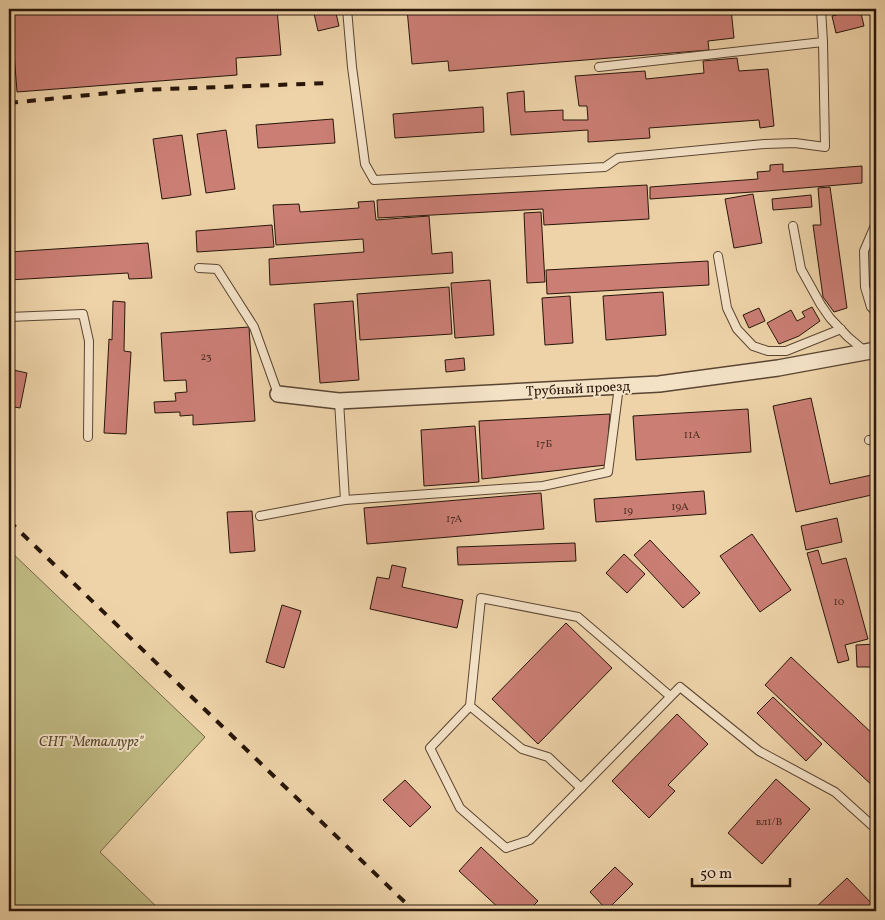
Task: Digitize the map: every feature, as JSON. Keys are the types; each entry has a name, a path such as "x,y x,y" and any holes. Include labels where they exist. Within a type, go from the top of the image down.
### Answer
{"street":[{"name":"Трубный проезд","path":"278,394 339,401 659,384 778,368 871,351"}],"lane":[{"path":"347,9 364,164 374,180 605,167 618,158 764,144 795,143 825,147 821,9"},
{"path":"598,67 823,42"},
{"path":"876,223 864,251 864,287 871,306 876,312"},
{"path":"794,226 801,269 821,305 830,318 848,337 871,351"},
{"path":"718,256 727,308 737,329 753,346 768,351 786,351 841,329"},
{"path":"199,268 217,269 254,327 278,394"},
{"path":"9,317 83,314 89,342 88,437"},
{"path":"260,516 345,500 543,486 608,472 619,386"},
{"path":"339,401 345,500"},
{"path":"670,696 578,617 481,598 470,706 430,748 460,808 506,848 530,840 680,687 759,751 835,792 876,829"},
{"path":"470,706 522,750 548,757 581,788"}],"green space":[{"name":"СНТ \"Металлург\"","path":"9,550 205,737 100,852 161,911 9,911"}],"building":[{"path":"68,9 277,9 281,55 236,58 237,75 17,92 11,13"},
{"path":"313,9 335,9 339,26 318,31"},
{"path":"407,9 731,9 734,38 708,41 709,50 449,71 448,61 412,64"},
{"path":"860,9 864,26 836,33 832,16"},
{"path":"737,58 739,71 768,69 774,126 760,128 759,120 649,128 650,138 588,142 588,130 511,135 507,93 524,91 525,112 563,110 563,120 588,120 587,106 579,106 575,76 645,71 646,79 704,73 703,61"},
{"path":"483,107 484,132 395,138 393,114"},
{"path":"333,119 335,143 258,148 256,125"},
{"path":"226,130 235,189 206,193 197,134"},
{"path":"182,135 191,195 162,199 153,139"},
{"path":"783,164 783,172 862,166 862,183 650,199 650,187 758,179 757,172 770,171 770,165"},
{"path":"647,185 649,219 544,225 543,209 378,218 377,200"},
{"path":"830,187 847,308 834,312 823,297 813,225 821,225 818,188"},
{"path":"753,194 762,243 734,248 725,199"},
{"path":"811,195 812,207 773,210 772,199"},
{"path":"374,201 376,220 429,216 432,254 452,252 453,273 270,285 269,259 364,252 363,239 276,245 273,205 299,204 300,212 359,208 358,202"},
{"path":"541,212 545,282 527,283 524,213"},
{"path":"272,225 274,247 197,252 196,231"},
{"path":"148,243 152,278 129,279 128,273 9,280 9,252"},
{"path":"708,261 709,285 547,294 546,270"},
{"path":"490,280 494,335 455,338 451,283"},
{"path":"449,287 452,334 360,340 357,294"},
{"path":"663,292 666,335 606,340 603,296"},
{"path":"570,296 573,343 545,345 542,298"},
{"path":"113,301 125,302 124,351 131,352 126,434 104,433 109,339 112,340"},
{"path":"353,301 359,380 320,383 314,304"},
{"path":"812,307 820,321 799,336 779,344 767,323 791,310 797,321 805,317 802,312"},
{"path":"759,308 765,321 749,328 743,315"},
{"path":"249,327 255,421 193,425 193,415 180,416 180,412 155,413 154,402 176,401 175,393 187,392 186,380 164,381 161,333"},
{"path":"464,358 465,370 446,372 445,360"},
{"path":"9,369 27,373 20,408 9,406"},
{"path":"811,398 830,484 876,474 876,494 796,512 773,406"},
{"path":"748,409 751,452 636,460 633,416"},
{"path":"610,414 606,465 482,479 479,421"},
{"path":"475,426 479,482 424,486 421,430"},
{"path":"704,491 706,514 596,522 594,499"},
{"path":"541,493 544,529 367,544 364,508"},
{"path":"252,511 255,551 230,553 227,512"},
{"path":"837,518 842,542 806,550 801,526"},
{"path":"752,534 791,590 760,612 720,556"},
{"path":"650,540 700,593 683,608 634,555"},
{"path":"575,543 576,561 458,565 457,547"},
{"path":"818,550 822,564 846,558 868,639 845,645 849,660 838,663 807,553"},
{"path":"624,554 645,574 627,593 606,573"},
{"path":"392,565 406,568 402,587 463,600 457,628 370,609 377,577 389,579"},
{"path":"282,605 301,611 284,668 266,662"},
{"path":"566,623 612,668 538,744 492,699"},
{"path":"876,644 876,667 857,667 856,645"},
{"path":"791,657 876,737 876,789 765,685"},
{"path":"773,697 822,744 806,761 757,713"},
{"path":"677,714 708,744 668,785 675,791 649,818 612,781"},
{"path":"776,779 810,809 762,864 728,833"},
{"path":"405,780 431,807 410,827 383,800"},
{"path":"481,847 538,901 528,911 502,911 459,871"},
{"path":"615,867 633,884 607,910 590,892"},
{"path":"847,878 876,908 876,911 812,911"}],"railway":[{"path":"9,103 139,90 331,83"},
{"path":"9,521 414,911"}]}
